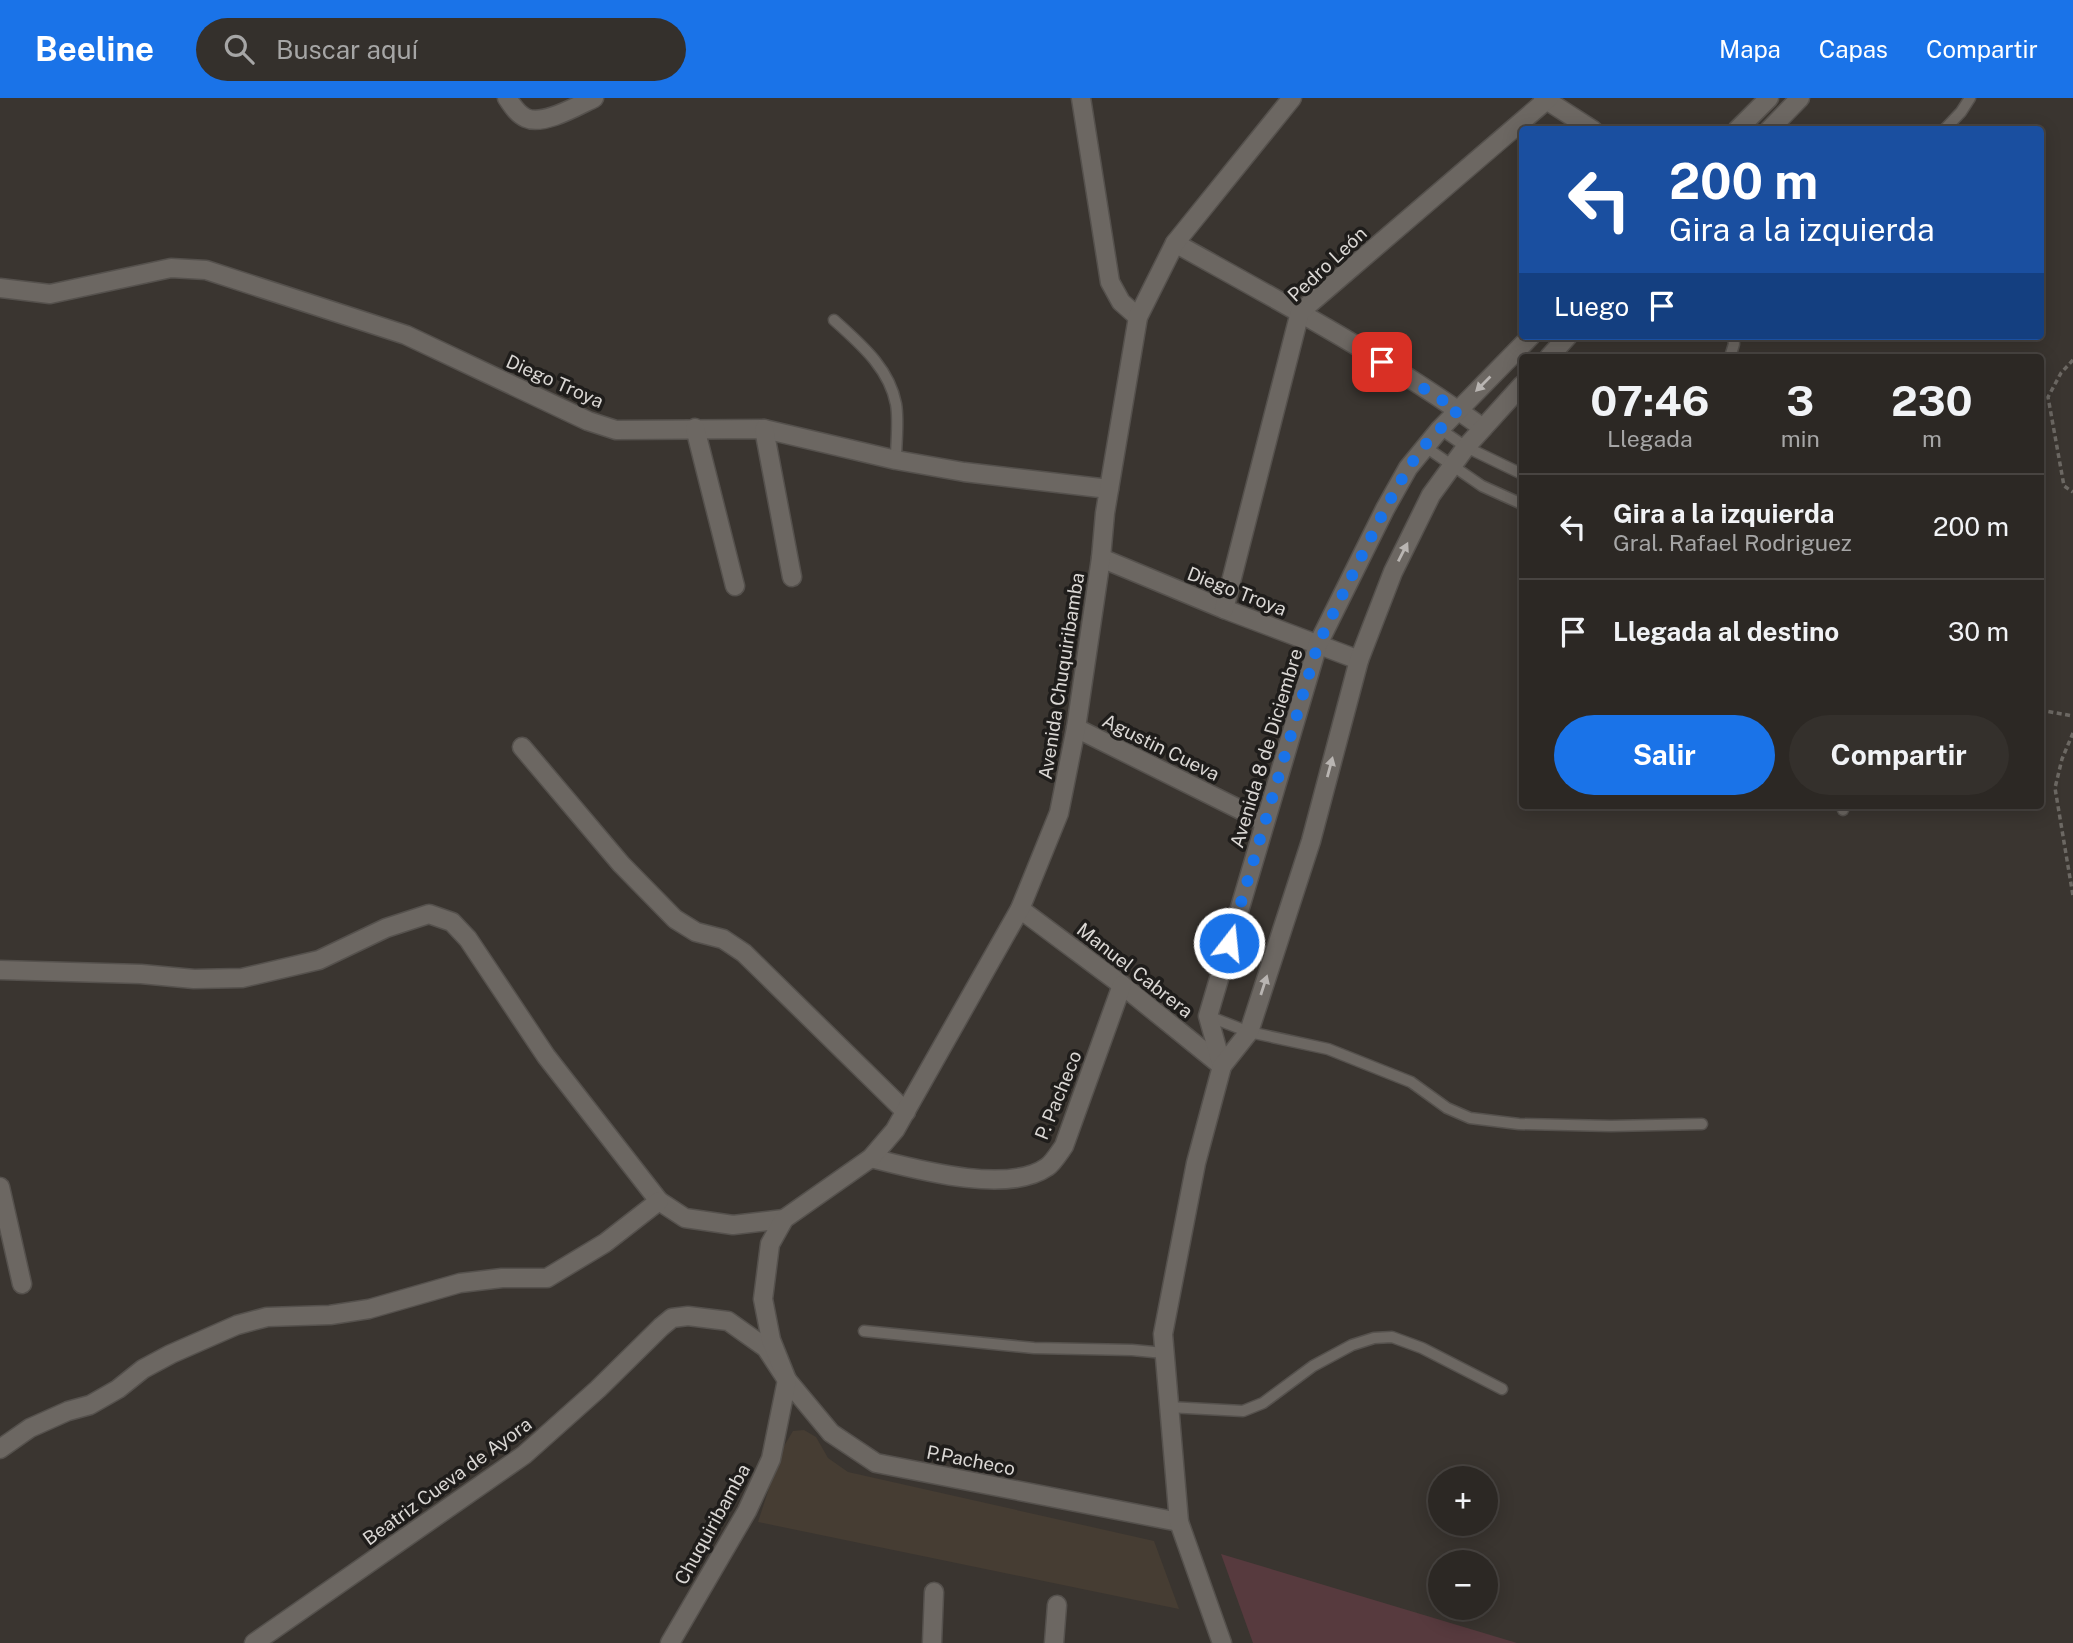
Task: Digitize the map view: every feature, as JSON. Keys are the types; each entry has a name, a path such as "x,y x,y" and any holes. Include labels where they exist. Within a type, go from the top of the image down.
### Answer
{"street":[{"path":"507,98 519,113 529,120 553,117 594,98"},
{"path":"1081,98 1110,282 1121,302 1138,317"},
{"name":"Avenida Chuquiribamba","path":"784,1219 871,1158 895,1130 1020,909 1059,813 1076,729 1109,489 1138,317 1175,243 1292,98"},
{"path":"1741,126 1769,98"},
{"path":"1773,126 1800,98"},
{"path":"1546,99 1587,126"},
{"name":"Pedro León","path":"1224,610 1300,312 1546,99"},
{"path":"1175,243 1300,312 1483,428"},
{"name":"Diego Troya","path":"0,288 50,293 171,268 206,270 406,335 588,421 616,430 764,429 896,460 964,472 1109,489"},
{"name":"Avenida 8 de Diciembre","path":"1208,1016 1318,644 1408,468 1424,446 1527,340"},
{"path":"1552,354 1564,340"},
{"path":"1222,1643 1179,1522 1164,1353 1163,1334 1196,1163 1222,1066 1249,1032 1311,841 1359,660 1393,572 1431,495 1466,447 1519,388"},
{"path":"695,428 735,586"},
{"path":"764,429 792,577"},
{"name":"Diego Troya","path":"1101,558 1224,610 1359,660"},
{"name":"Agustin Cueva","path":"1076,729 1265,822"},
{"path":"522,747 621,864 675,919 696,932 723,939 744,954 906,1112"},
{"name":"Manuel Cabrera","path":"1020,909 1122,985 1222,1066"},
{"path":"0,970 141,974 194,979 242,978 319,960 386,928 429,914 452,922 468,939 546,1056 659,1201 685,1218 733,1224 784,1219"},
{"name":"P. Pacheco","path":"871,1158 921,1170 1002,1180 1025,1176 1047,1167 1064,1146 1122,985"},
{"path":"1208,1016 1222,1066"},
{"path":"0,1187 22,1284"},
{"path":"0,1449 30,1428 90,1405 118,1389 144,1369 237,1325 267,1317 330,1315 369,1309 460,1283 502,1278 547,1278 605,1243 659,1201"},
{"path":"784,1219 770,1244 763,1299 771,1340 787,1380"},
{"name":"Beatriz Cueva de Ayora","path":"254,1643 524,1455 672,1318 688,1316 728,1321 766,1348 787,1380"},
{"name":"P.Pacheco","path":"787,1380 831,1433 876,1463 1179,1522"},
{"name":"Chuquiribamba","path":"670,1643 747,1511 771,1459 787,1380"},
{"path":"932,1643 934,1592"},
{"path":"1054,1643 1057,1605"}],"lane":[{"path":"1948,126 1970,98"},
{"path":"834,320 872,355 886,378 896,404 896,460"},
{"path":"1440,429 1466,447 1519,473"},
{"path":"1424,446 1482,486 1519,502"},
{"path":"1208,1016 1249,1032 1328,1049 1411,1082 1447,1108 1470,1118 1519,1124 1702,1125"},
{"path":"864,1331 1034,1348 1164,1353"},
{"path":"1168,1407 1243,1411 1263,1403 1313,1366 1352,1345 1374,1338 1392,1337 1422,1348 1502,1389"}],"path":[{"path":"2073,360 2061,373 2048,397 2064,486 2073,492"},
{"path":"2044,711 2073,716"},
{"path":"2073,733 2062,759 2055,788 2073,896"}],"shaded area":[{"path":"804,1430 816,1437 828,1458 848,1472 1154,1541 1179,1609 758,1522 781,1451 793,1431"},
{"path":"1221,1554 1428,1616 1428,1620 1441,1620 1517,1643 1253,1643"}],"route":[{"path":"1229,943 1318,644 1408,468 1424,446 1458,410 1382,362"}]}
